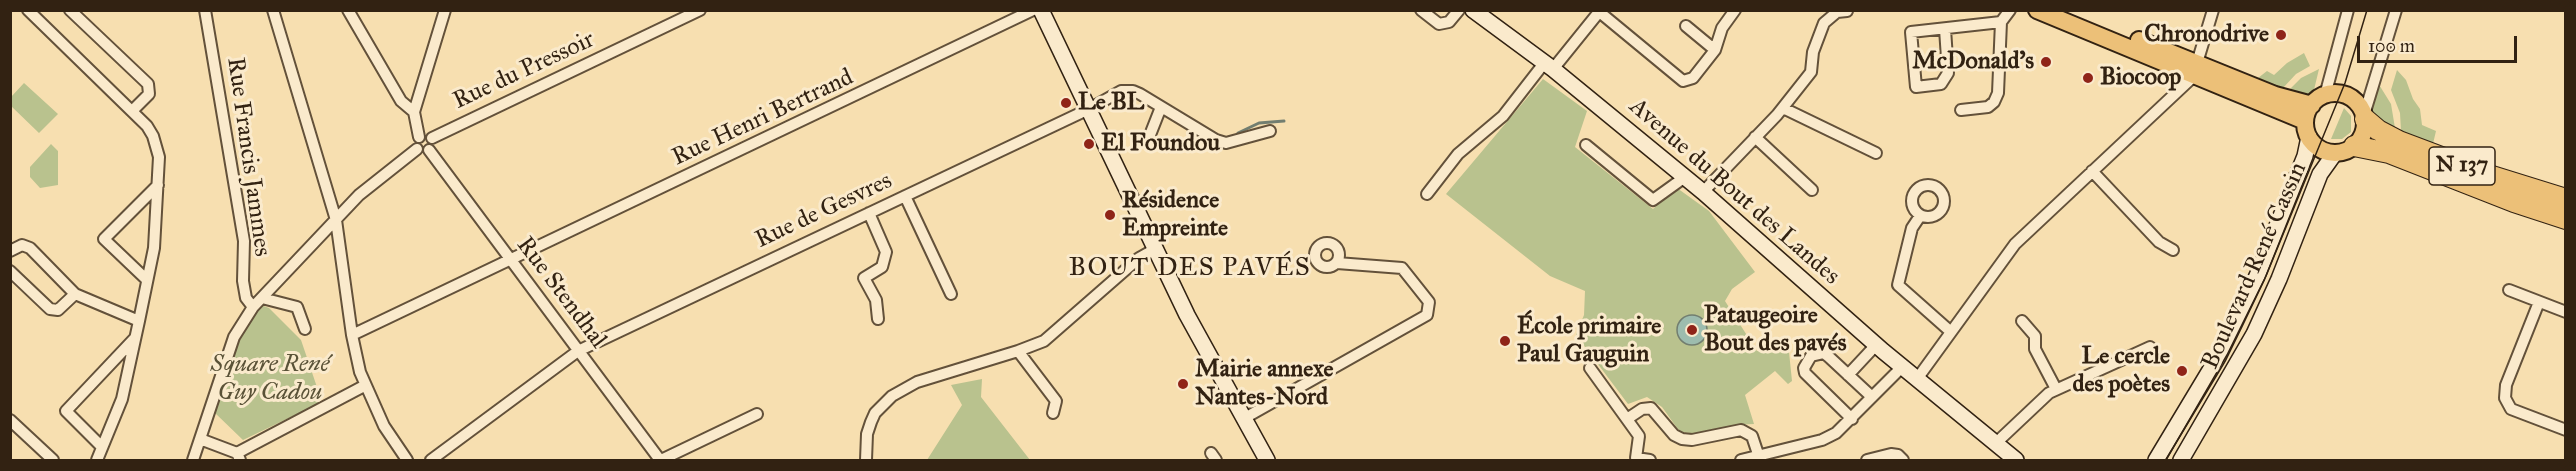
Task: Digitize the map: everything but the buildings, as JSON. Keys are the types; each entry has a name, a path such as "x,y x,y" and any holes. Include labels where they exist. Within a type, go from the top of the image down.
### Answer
{"highway":[{"name":"N 137","path":"2364,117 2378,130 2399,141 2492,176 2565,199"},
{"name":"N 137","path":"2354,146 2389,153 2514,202 2565,219"}],"main road":[{"path":"2037,10 2196,69 2312,105"},
{"path":"2065,10 2196,69 2307,129 2318,148 2335,153 2354,146 2363,135 2364,117 2358,105 2350,97 2336,93 2327,94 2312,105 2307,129"}],"street":[{"path":"28,10 132,111 153,136 159,157 154,248 139,321 122,399 96,460"},
{"path":"70,10 148,84 149,94 132,111"},
{"name":"Rue Francis Jammes","path":"205,10 244,241 243,281 246,298 254,307"},
{"path":"273,10 336,220 352,335 364,386 384,426 407,460"},
{"path":"348,10 401,101 414,112"},
{"path":"193,460 234,338 254,307 359,195 417,148 419,137 414,112 445,10"},
{"name":"Rue du Pressoir","path":"432,138 700,10"},
{"name":"Rue Henri Bertrand","path":"352,335 1027,16 1033,10"},
{"path":"1041,10 1187,315 1267,460"},
{"path":"1421,10 1434,22 1445,24 1459,10"},
{"name":"Avenue du Bout des Landes","path":"1473,10 1549,65 1685,177 1876,345 2016,460"},
{"path":"1427,194 1461,151 1503,116 1598,11 1683,81 1693,78 1715,50 1722,28 1735,10"},
{"path":"1961,110 1988,107 1994,102 1998,93 2001,22 2010,10"},
{"path":"1917,379 2015,243 2196,69 2213,10"},
{"path":"2327,94 2348,10"},
{"path":"2364,117 2396,10"},
{"path":"1703,192 1783,108 1811,72 1813,52 1824,23 1837,12 1847,11"},
{"path":"1945,29 1948,73 1941,84 1916,87 1911,32 2001,22"},
{"path":"1686,26 1715,50"},
{"name":"Rue de Gesvres","path":"431,460 578,351 1089,109 1121,91 1133,91 1161,107"},
{"path":"1150,135 1161,107 1215,140 1226,143 1270,131"},
{"path":"1783,108 1876,153"},
{"name":"Boulevard René Cassin","path":"2156,460 2218,357 2248,295 2305,156 2307,129"},
{"path":"417,148 425,152 432,147 432,138 419,137"},
{"path":"1755,138 1812,190"},
{"path":"1586,145 1653,200 1685,177"},
{"name":"Rue Stendhal","path":"429,150 660,460"},
{"name":"Boulevard René Cassin","path":"2181,460 2254,334 2279,279 2320,174 2335,153"},
{"path":"2092,171 2159,242 2173,250"},
{"path":"147,280 104,239 158,185"},
{"path":"905,196 951,294"},
{"path":"868,213 886,252 882,267 864,278 876,300 878,319"},
{"path":"1920,216 1912,228 1898,285 1951,332"},
{"path":"10,251 22,245 30,248 75,294 139,321"},
{"path":"866,460 867,434 871,422 875,413 892,396 917,382 1044,341 1139,258 1155,249"},
{"path":"1243,419 1427,315 1429,302 1402,268 1337,263"},
{"path":"10,271 50,309 58,310 75,294"},
{"path":"2509,290 2565,312"},
{"path":"262,298 297,307 305,329"},
{"path":"2539,302 2506,385 2505,398 2511,409 2565,430"},
{"path":"2022,321 2036,336 2035,349 2056,389"},
{"path":"102,447 66,411 135,338"},
{"path":"1848,375 1876,345"},
{"path":"1996,443 2049,393 2150,347"},
{"path":"1018,351 1056,401 1053,413"},
{"path":"1852,419 1808,377 1804,368 1811,356 1824,353 1872,398"},
{"path":"1741,460 1822,440 1836,433 1902,367"},
{"path":"1590,368 1639,436 1636,459 1650,460"},
{"path":"200,439 239,457 364,386"},
{"path":"1627,419 1642,409 1651,408 1674,435 1692,441 1741,429 1752,436 1758,457"},
{"path":"660,460 757,414"},
{"path":"10,420 53,460"},
{"path":"1867,460 1891,454 1898,455 1903,460"}],"green space":[{"path":"2304,53 2310,66 2296,74 2283,88 2258,78 2267,71 2274,75 2287,63"},
{"path":"2319,69 2313,94 2306,96 2289,90 2301,78"},
{"path":"2397,70 2406,80 2413,99 2420,109 2422,125 2436,131 2432,148 2374,118 2372,108 2378,83 2391,104 2395,128 2401,131 2400,113 2391,90"},
{"path":"1543,79 1587,111 1575,147 1653,209 1677,188 1709,211 1755,272 1732,289 1725,301 1757,351 1789,352 1792,381 1788,384 1775,371 1745,395 1754,424 1733,425 1700,434 1680,432 1662,407 1647,397 1628,404 1576,335 1584,315 1585,291 1550,276 1446,194"},
{"path":"24,83 58,114 39,133 11,106 11,97"},
{"path":"2344,108 2351,116 2351,132 2342,139 2331,139"},
{"path":"51,144 58,151 58,185 40,188 30,177 30,167"},
{"name":"Square René Guy Cadou","path":"261,305 269,308 301,340 320,396 318,404 243,440 215,413 240,327"},
{"path":"982,379 981,397 1030,460 927,460 962,405 951,385"}],"shaded area":[{"name":"Pataugeoire Bout des pavés","path":"1692,315 1698,316 1706,324 1706,336 1698,344 1692,345 1686,344 1678,336 1677,330 1678,324 1686,316"}],"waterway":[{"path":"1238,133 1259,123 1284,121"}],"tram line":[{"path":"2166,460 2227,355 2266,276 2345,83 2367,10"}],"place":[{"name":"Chronodrive","path":"2281,35"},
{"name":"McDonald's","path":"2046,62"},
{"name":"Biocoop","path":"2088,78"},
{"name":"Le BL","path":"1066,103"},
{"name":"El Foundou","path":"1089,144"},
{"name":"Résidence Empreinte","path":"1110,215"},
{"name":"Pataugeoire Bout des pavés","path":"1692,330"},
{"name":"École primaire Paul Gauguin","path":"1505,341"},
{"name":"Le cercle des poètes","path":"2182,371"},
{"name":"Mairie annexe Nantes-Nord","path":"1183,384"}],"district":[{"name":"BOUT DES PAVÉS","path":"1190,269"}]}
